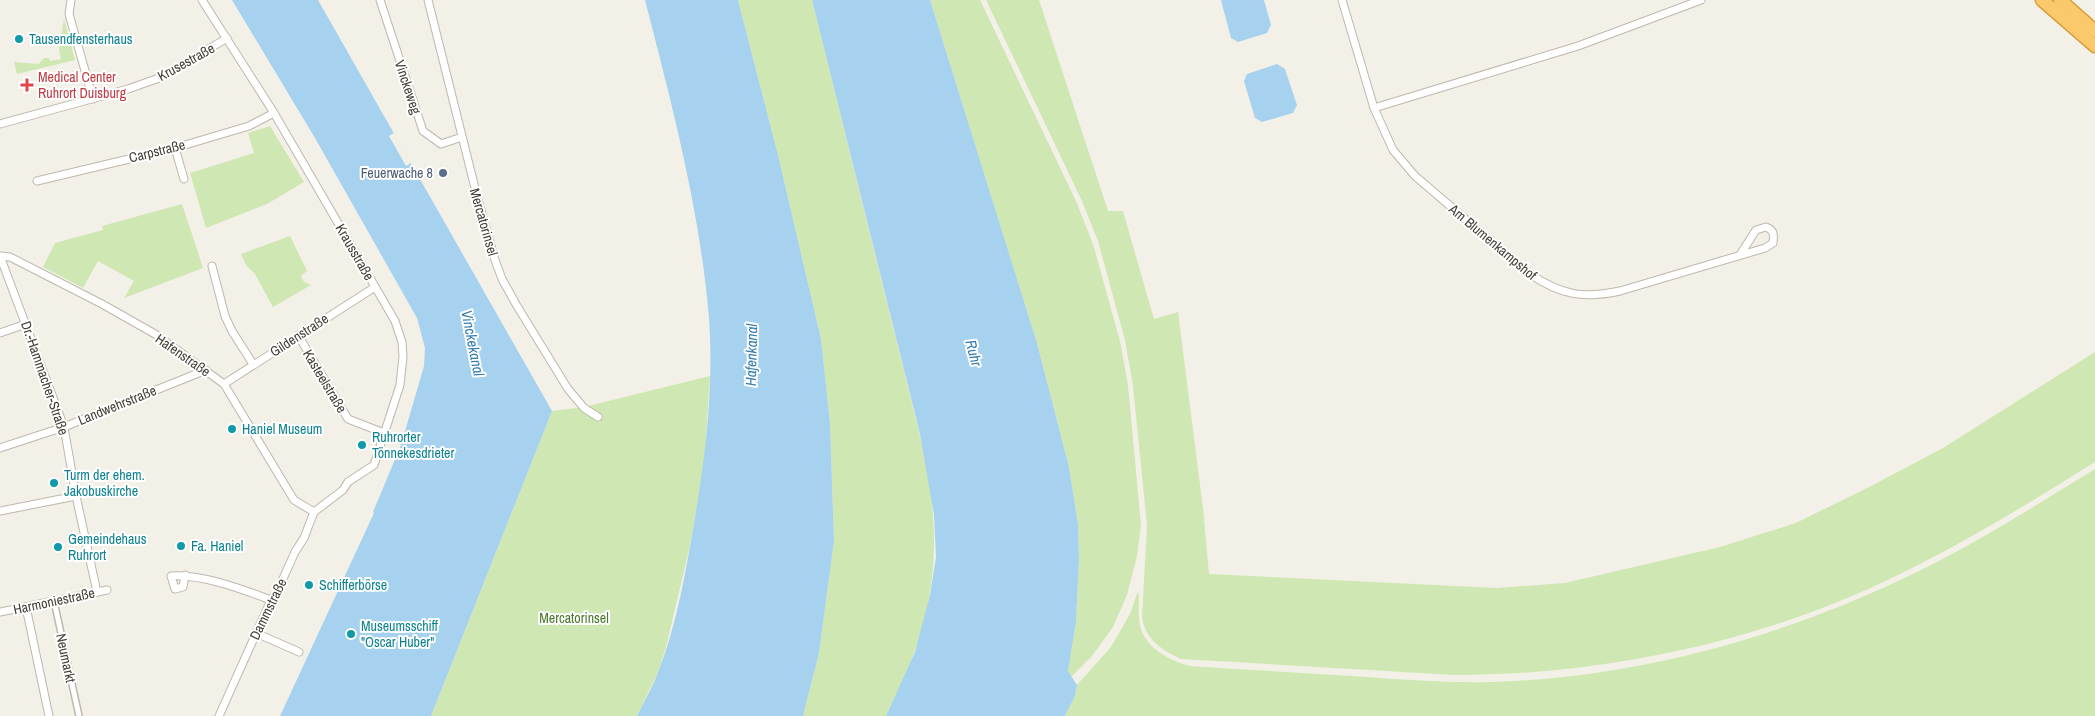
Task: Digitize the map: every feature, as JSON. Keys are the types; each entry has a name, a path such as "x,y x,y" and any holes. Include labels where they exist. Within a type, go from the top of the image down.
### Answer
{"highway":[{"path":"2042,0 2095,46"},
{"path":"2060,0 2095,30"}],"street":[{"path":"71,0 69,14 93,98"},
{"name":"Krausstraße","path":"202,0 274,114 395,321 402,342 403,357 400,385 374,465 348,482 342,490 314,512"},
{"name":"Vinckeweg","path":"380,0 423,131 441,144 462,137"},
{"name":"Mercatorinsel","path":"428,0 485,229 502,279 516,306 568,389 584,408 598,416"},
{"name":"Am Blumenkampshof","path":"1342,0 1374,108 1392,150 1415,176 1530,274 1556,289 1574,295 1609,294 1766,248 1773,243 1774,234 1771,229 1766,227 1756,230 1740,255"},
{"path":"1374,108 1578,46 1701,0"},
{"name":"Krusestraße","path":"0,124 128,89 162,77 227,38"},
{"name":"Carpstraße","path":"37,181 175,148 249,126 274,114"},
{"path":"175,148 184,179"},
{"name":"Dr.-Hammacher-Straße","path":"0,256 64,426 76,496 97,592"},
{"name":"Hafenstraße","path":"0,256 10,257 102,304 155,334 224,384 294,500 314,512"},
{"path":"212,266 228,323 253,364"},
{"name":"Gildenstraße","path":"224,384 375,287"},
{"path":"0,333 26,324"},
{"name":"Kasteelstraße","path":"298,335 348,419 384,432"},
{"name":"Landwehrstraße","path":"0,448 64,426 206,370"},
{"path":"0,511 76,496"},
{"name":"Dammstraße","path":"219,716 271,600 277,592 295,552 304,538 314,512"},
{"path":"185,575 243,590 271,600"},
{"name":"Harmoniestraße","path":"0,612 107,590"},
{"name":"Neumarkt","path":"54,601 79,716"},
{"name":"Neumarkt","path":"26,607 49,716"},
{"path":"256,633 299,652"}],"green space":[{"path":"738,0 812,0 925,456 934,531 932,579 922,628 914,653 886,716 803,716 819,653 834,541 830,423 821,339 778,155"},
{"path":"930,0 980,0 1076,201 1093,244 1120,341 1128,385 1141,525 1137,556 1127,595 1113,627 1092,656 1071,677 1068,671 1076,622 1079,560 1078,524 1069,467 1037,343"},
{"path":"986,0 1039,0 1108,211 1123,211 1154,319 1178,312 1203,508 1209,574 1497,588 1565,583 1720,547 1796,523 1873,485 1943,448 2095,352 2095,462 2022,507 1898,575 1847,598 1793,618 1738,636 1682,650 1626,661 1569,669 1455,675 1181,659 1167,652 1151,638 1142,618 1147,525 1133,386 1125,340 1098,241 1081,199"},
{"path":"64,19 75,60 17,74 14,62 39,64 44,58 49,58 50,61 61,59 59,50"},
{"path":"270,126 304,182 267,204 206,228 190,173 254,153 248,133"},
{"path":"182,204 203,268 124,298 134,281 98,261 83,288 43,267 55,243 103,230 102,226"},
{"path":"290,236 307,271 301,276 304,282 311,285 273,307 255,274 246,265 241,254"},
{"name":"Mercatorinsel","path":"710,376 704,468 689,550 666,647 658,672 637,716 431,716 552,411 584,407"},
{"path":"2095,469 2095,716 1065,716 1075,696 1077,685 1111,647 1130,614 1138,591 1139,618 1144,636 1156,650 1172,660 1190,666 1460,682 1544,679 1596,673 1648,664 1752,638 1852,601 1950,555"}],"water":[{"name":"Vinckekanal","path":"232,0 318,0 552,411 431,716 280,716 374,513 401,445 424,366 425,348 417,318 315,138"},
{"name":"Hafenkanal","path":"645,0 738,0 778,155 821,339 830,423 834,541 819,653 803,716 637,716 654,683 664,655 683,583 705,451 710,371 709,318 705,278 692,198"},
{"name":"Ruhr","path":"812,0 930,0 1037,343 1069,467 1078,524 1079,560 1076,622 1068,671 1077,685 1075,696 1065,716 886,716 915,652 930,595 936,557 934,515 920,434"},
{"path":"1221,0 1264,0 1271,25 1267,33 1238,42 1231,38"},
{"path":"1277,64 1285,69 1297,105 1293,113 1262,122 1255,118 1244,81 1247,74"}],"pier":[{"path":"394,133 411,163 406,166 389,136"}],"place":[{"name":"Tausendfensterhaus","path":"19,39"},
{"name":"Medical Center Ruhrort Duisburg","path":"27,85"},
{"name":"Feuerwache 8","path":"443,173"},
{"name":"Haniel Museum","path":"232,429"},
{"name":"Ruhrorter Tönnekesdrieter","path":"362,445"},
{"name":"Turm der ehem. Jakobuskirche","path":"54,483"},
{"name":"Fa. Haniel","path":"181,546"},
{"name":"Gemeindehaus Ruhrort","path":"58,547"},
{"name":"Schifferbörse","path":"309,585"},
{"name":"Museumsschiff \"Oscar Huber\"","path":"351,634"}]}
